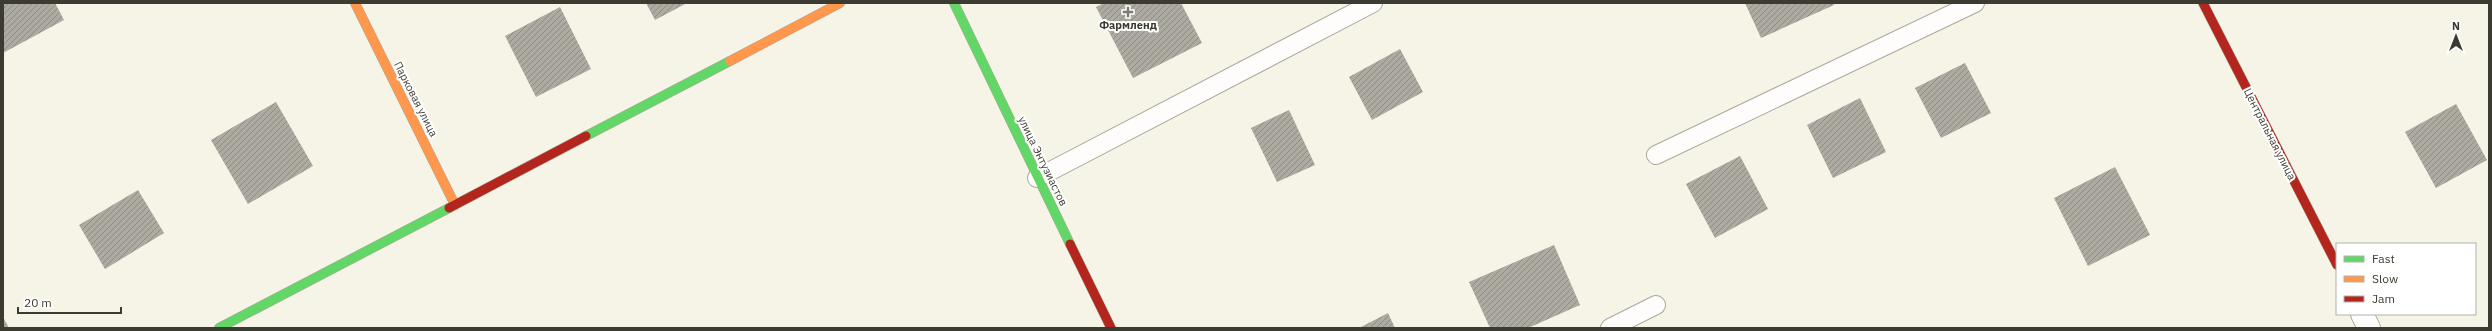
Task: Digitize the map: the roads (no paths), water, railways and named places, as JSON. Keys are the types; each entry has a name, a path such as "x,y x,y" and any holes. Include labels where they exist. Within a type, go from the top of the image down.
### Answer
{"street":[{"name":"Парковая улица","path":"355,3 456,205"},
{"path":"219,328 840,3"},
{"name":"улица Энтузиастов","path":"954,3 1037,178 1111,328"},
{"name":"Центральная улица","path":"2203,3 2336,263"},
{"path":"2362,315 2369,328"}],"lane":[{"path":"1037,178 1373,3"},
{"path":"1656,155 1975,3"},
{"path":"1610,328 1656,305"}],"place":[{"name":"Фармленд","path":"1128,12"}]}
